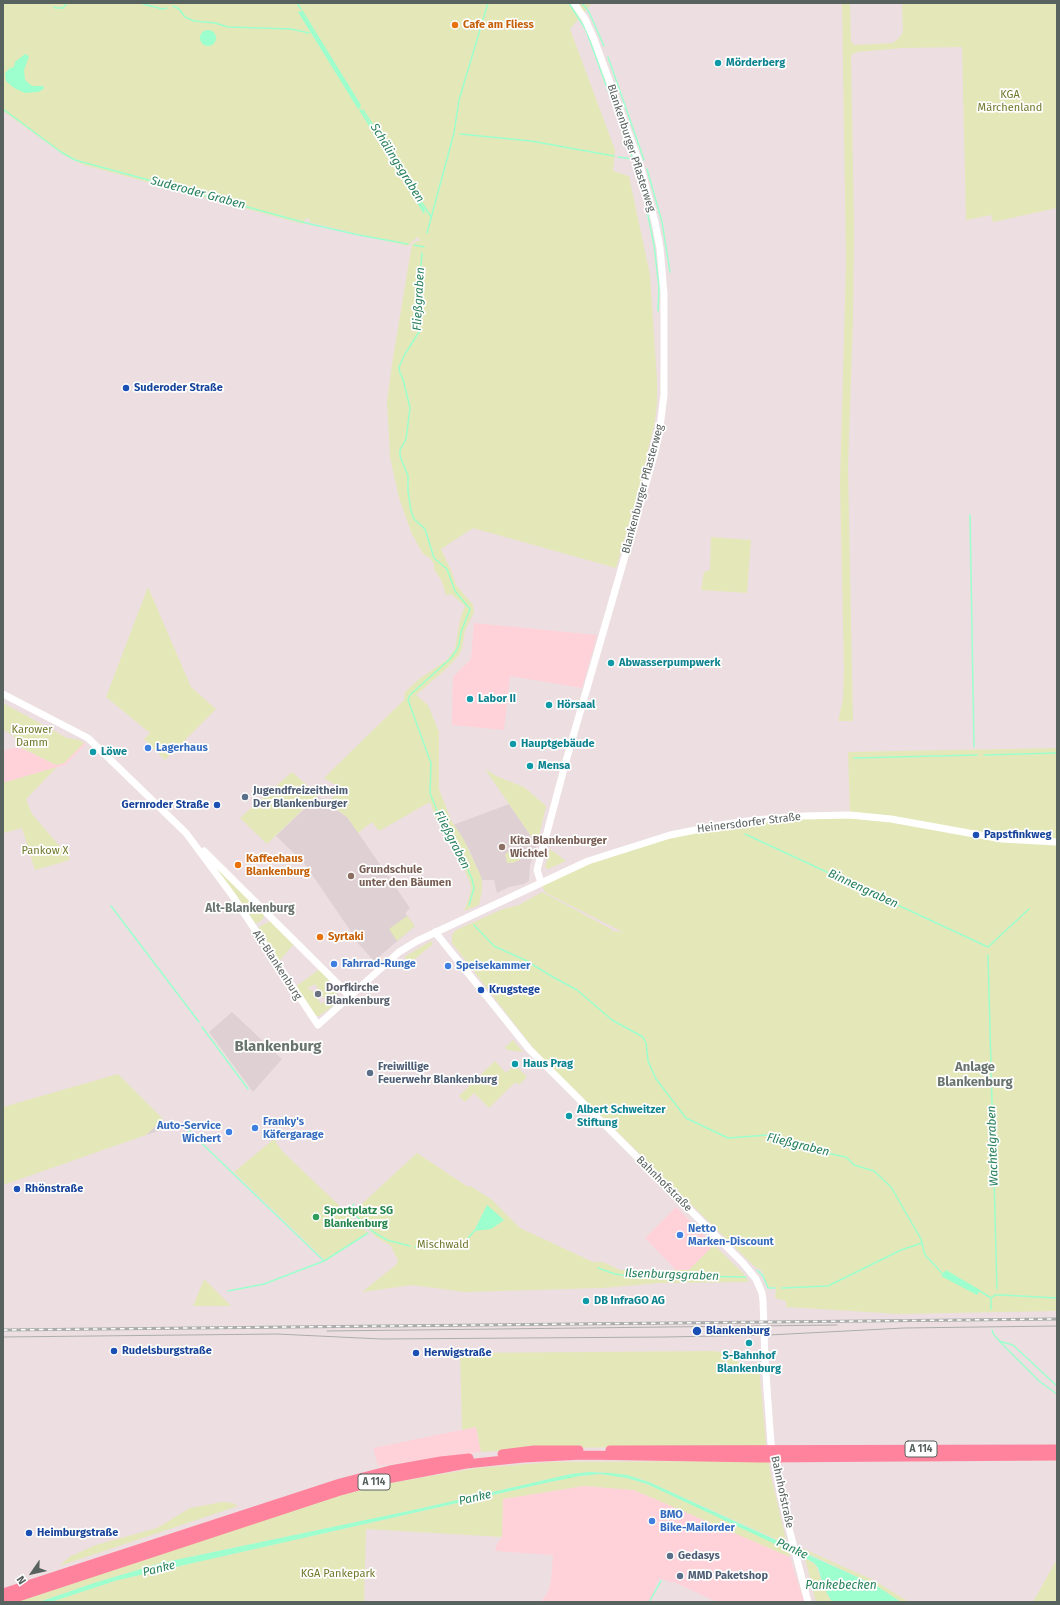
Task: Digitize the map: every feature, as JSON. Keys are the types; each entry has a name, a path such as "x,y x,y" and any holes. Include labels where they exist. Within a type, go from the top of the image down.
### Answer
{"highway":[{"name":"A 114","path":"3,1602 337,1492 377,1481 466,1464 523,1458 583,1455 761,1454 1057,1449"},
{"name":"A 114","path":"3,1593 340,1483 411,1466 534,1450 761,1454"},
{"name":"A 114","path":"785,1453 1057,1456"}],"main road":[{"name":"Blankenburger Pflasterweg","path":"541,883 537,870 566,761 653,459 660,427 664,395 664,294 660,248 655,222 640,165 594,39 585,19 574,3"},
{"name":"Alt-Blankenburg","path":"3,694 88,738 340,986 350,997 318,1025 232,895 196,845"},
{"name":"Heinersdorfer Straße","path":"435,932 588,861 670,835 726,824 804,816 850,815 892,819 982,836 1057,842"},
{"path":"350,997 399,952 435,932"},
{"name":"Bahnhofstraße","path":"435,932 529,1049 742,1263 756,1279 762,1293 763,1301 770,1433 778,1482 808,1602"}],"shaded area":[{"path":"474,623 597,635 582,688 510,676 504,730 452,725 453,677 471,659"},
{"path":"84,743 86,744 65,765 3,783 3,751 18,747 57,765 64,763"},
{"name":"Grundschule unter den Bäumen","path":"318,796 348,818 410,908 405,913 415,926 374,961 355,940 356,939 304,863 276,836"},
{"name":"Kita Blankenburger Wichtel","path":"509,804 537,845 530,865 529,881 524,884 509,887 497,893 494,880 482,880 469,849 453,825"},
{"path":"232,1012 282,1059 253,1092 209,1032"},
{"path":"163,1119 172,1127 146,1135"},
{"path":"676,1207 714,1245 689,1270 676,1270 645,1238"},
{"path":"476,1427 481,1452 378,1466 373,1448"},
{"path":"584,1486 634,1490 790,1557 804,1602 717,1602 674,1582 659,1578 649,1602 541,1602 548,1592 551,1581 553,1555 495,1551 497,1544 502,1537 503,1499"}],"green space":[{"path":"3,3 592,3 570,29 615,150 613,171 629,176 650,275 657,381 655,421 638,493 616,568 473,528 441,549 440,547 451,570 456,585 473,605 474,612 465,631 462,649 459,655 447,668 416,695 428,705 439,732 439,789 451,820 464,840 482,880 482,891 479,905 464,911 470,895 470,883 456,848 440,827 430,802 379,831 372,822 358,833 348,818 326,801 331,799 341,788 324,778 404,700 405,692 419,679 447,660 455,649 460,620 465,606 451,594 446,595 442,582 434,569 434,564 430,558 423,554 412,534 399,498 390,457 387,401 392,364 412,244 417,241 421,241 417,237 408,246 309,222 310,219 306,218 303,224 84,165 65,156 3,111"},
{"name":"KGA Märchenland","path":"842,3 850,3 851,41 854,45 893,43 899,38 903,32 902,3 1057,3 1057,208 993,222 991,215 966,220 962,47 903,48 857,52 851,55 854,227 853,318 848,468 853,721 838,721 843,699 844,671 840,484 846,262"},
{"path":"711,537 751,540 747,593 701,590 704,572 710,570"},
{"path":"148,587 191,687 216,709 165,760 144,739 150,733 106,697"},
{"name":"Karower Damm","path":"3,703 67,738 79,740 84,743 64,763 56,765 20,747 13,735 3,730"},
{"path":"1057,748 1057,1311 899,1314 786,1307 786,1301 775,1298 776,1287 768,1287 760,1269 755,1267 537,1053 452,943 452,935 456,930 503,909 519,905 542,892 613,930 601,942 613,931 623,932 550,895 545,892 541,883 607,854 726,824 850,815 848,752"},
{"name":"Pankow X","path":"57,767 26,799 32,814 70,860 35,870 22,828 3,833 3,783"},
{"path":"485,769 496,776 524,787 546,806 537,845"},
{"path":"292,772 318,795 267,844 240,818"},
{"path":"516,848 521,859 513,863 507,863 505,854"},
{"path":"550,849 566,861 548,869 545,867"},
{"path":"210,860 265,914 263,919 258,923 255,923"},
{"path":"407,916 415,926 397,941 389,929"},
{"path":"271,921 294,944 279,961 259,930 260,926"},
{"path":"431,941 433,944 410,963 404,957"},
{"path":"320,969 334,988 340,1001 319,1016 315,1016 295,987","holes":["315,984 326,1001 321,1004 312,990 310,991 308,988"]},
{"path":"513,1040 523,1052 507,1050 505,1047"},
{"path":"495,1061 506,1073 511,1068 518,1068 527,1077 519,1085 516,1082 489,1108 474,1093 465,1102 459,1096"},
{"path":"118,1074 163,1119 146,1135 3,1185 3,1107"},
{"path":"274,1139 282,1151 368,1233 326,1261 234,1172"},
{"name":"Mischwald","path":"417,1153 468,1187 470,1186 491,1199 520,1228 593,1262 603,1262 620,1270 689,1270 714,1245 743,1273 749,1282 659,1283 603,1288 465,1292 412,1285 362,1292 396,1265 398,1261 391,1246 376,1237 352,1213","holes":["487,1206 503,1220 475,1231 474,1231"]},
{"path":"204,1279 231,1306 193,1306"},
{"path":"714,1351 725,1353 736,1359 742,1367 759,1366 766,1445 544,1448 481,1452 476,1427 462,1430 460,1353"},
{"path":"552,1462 769,1462 787,1544 649,1482 637,1478 600,1472 589,1472 571,1474 418,1509 161,1563 94,1583 39,1602 13,1602 338,1496 384,1484 477,1468"},
{"name":"KGA Pankepark","path":"600,1474 627,1478 647,1484 784,1547 789,1551 790,1557 634,1490 584,1486 503,1499 502,1537 366,1529 364,1602 51,1602 118,1580 572,1477"},
{"path":"222,1502 232,1503 238,1506 59,1566 71,1556 96,1545 157,1528 190,1508"},
{"path":"802,1548 875,1581 909,1602 901,1602 877,1586 803,1551"},
{"path":"805,1558 816,1565 824,1588 832,1602 816,1602"},
{"path":"1057,1559 1057,1602 1033,1602"}],"water":[{"path":"301,11 361,107 358,109 298,12"},
{"path":"205,30 211,30 216,35 214,44 211,46 205,46 200,41 200,35"},
{"path":"25,54 29,56 24,70 25,80 32,86 43,86 44,88 38,92 25,93 14,88 6,81 5,73 10,68 14,67 15,62"},
{"path":"361,109 425,210 424,214 359,110"},
{"path":"487,1205 504,1220 491,1229 474,1231"},
{"path":"946,1270 980,1290 977,1295 941,1276"},
{"path":"589,1472 627,1475 649,1482 877,1586 901,1602 832,1602 824,1588 818,1568 809,1560 647,1484 627,1478 600,1474 550,1482 118,1580 51,1602 39,1602 94,1583 161,1563 418,1509 571,1474"}],"waterway":[{"path":"54,7 63,8 67,3"},
{"path":"140,3 162,9 167,8"},
{"name":"Schälingsgraben","path":"297,3 301,9"},
{"name":"Fließgraben","path":"427,233 454,133 459,100 488,3"},
{"path":"569,3 586,30 633,159 618,157"},
{"path":"582,3 589,12 604,46"},
{"path":"173,6 179,9 185,17 194,21 215,23 228,27 291,29 309,33"},
{"name":"Schälingsgraben","path":"302,11 360,105"},
{"path":"608,57 644,160"},
{"name":"Suderoder Graben","path":"3,109 61,152 75,160 306,223 408,244"},
{"name":"Schälingsgraben","path":"363,110 431,217"},
{"path":"460,134 531,141 614,156"},
{"path":"636,167 642,186 654,245 659,287 658,311"},
{"path":"647,169 662,222 670,272"},
{"name":"Suderoder Graben","path":"414,245 424,247"},
{"name":"Fließgraben","path":"422,253 417,314 419,332 405,354 399,367 410,408 406,439 400,450 400,456 408,476 408,491 411,511 414,519 425,529 434,558 447,569 455,591 470,609 461,632 459,645 456,651 450,659 410,695 408,700 431,763 430,793 443,826 457,845 472,879 474,888 469,905"},
{"path":"970,515 974,747"},
{"path":"984,755 1057,753"},
{"path":"854,758 977,755"},
{"name":"Binnengraben","path":"745,834 988,947 1029,909"},
{"path":"111,906 199,1022"},
{"name":"Fließgraben","path":"474,925 494,946 525,960 577,990 612,1020 643,1037 646,1043 648,1061 656,1079 686,1118 728,1138 768,1135 783,1139 802,1148 846,1157 854,1165 874,1171 891,1187 921,1239 925,1255 942,1273 946,1274"},
{"name":"Wachtelgraben","path":"988,955 997,1289"},
{"path":"202,1027 248,1089"},
{"path":"189,1131 324,1261 368,1233"},
{"path":"354,1204 349,1209 364,1223"},
{"name":"Ilsenburgsgraben","path":"366,1226 387,1240 410,1246"},
{"name":"Ilsenburgsgraben","path":"415,1247 451,1246 464,1243 475,1230"},
{"name":"Ilsenburgsgraben","path":"782,1288 828,1286 901,1250 922,1243"},
{"path":"228,1291 264,1284 324,1261"},
{"name":"Ilsenburgsgraben","path":"598,1268 621,1275 746,1277"},
{"name":"Ilsenburgsgraben","path":"757,1270 763,1276 768,1288 775,1288"},
{"name":"Fließgraben","path":"978,1290 991,1298 991,1309"},
{"path":"991,1298 995,1295 1057,1298"},
{"name":"Fließgraben","path":"992,1330 994,1335 1039,1381 1057,1394"},
{"name":"Fließgraben","path":"999,1341 1013,1345 1057,1386"},
{"path":"649,1602 661,1581"}],"tram line":[{"path":"327,1331 837,1325"},
{"path":"3,1337 277,1334 381,1339 665,1337 769,1335 904,1328 1057,1326"}],"railway":[{"path":"3,1330 1057,1319"}],"place":[{"name":"Cafe am Fliess","path":"455,25"},
{"name":"Mörderberg","path":"718,63"},
{"name":"Suderoder Straße","path":"126,388"},
{"name":"Abwasserpumpwerk","path":"611,663"},
{"name":"Labor II","path":"470,699"},
{"name":"Hörsaal","path":"549,705"},
{"name":"Hauptgebäude","path":"513,744"},
{"name":"Lagerhaus","path":"148,748"},
{"name":"Löwe","path":"93,752"},
{"name":"Mensa","path":"530,766"},
{"name":"Jugendfreizeitheim Der Blankenburger","path":"245,797"},
{"name":"Gernroder Straße","path":"217,805"},
{"name":"Papstfinkweg","path":"976,835"},
{"name":"Kita Blankenburger Wichtel","path":"502,847"},
{"name":"Kaffeehaus Blankenburg","path":"238,865"},
{"name":"Grundschule unter den Bäumen","path":"351,876"},
{"name":"Syrtaki","path":"320,937"},
{"name":"Fahrrad-Runge","path":"334,964"},
{"name":"Speisekammer","path":"448,966"},
{"name":"Krugstege","path":"481,990"},
{"name":"Dorfkirche Blankenburg","path":"318,994"},
{"name":"Haus Prag","path":"515,1064"},
{"name":"Freiwillige Feuerwehr Blankenburg","path":"370,1073"},
{"name":"Albert Schweitzer Stiftung","path":"569,1116"},
{"name":"Franky's Käfergarage","path":"255,1128"},
{"name":"Auto-Service Wichert","path":"229,1132"},
{"name":"Rhönstraße","path":"17,1189"},
{"name":"Sportplatz SG Blankenburg","path":"316,1217"},
{"name":"Netto Marken-Discount","path":"680,1235"},
{"name":"DB InfraGO AG","path":"586,1301"},
{"name":"Blankenburg","path":"697,1331"},
{"name":"S-Bahnhof Blankenburg","path":"749,1343"},
{"name":"Rudelsburgstraße","path":"114,1351"},
{"name":"Herwigstraße","path":"416,1353"},
{"name":"BMO Bike-Mailorder","path":"652,1521"},
{"name":"Heimburgstraße","path":"29,1533"},
{"name":"Gedasys","path":"670,1556"},
{"name":"MMD Paketshop","path":"680,1576"}],"district":[{"name":"Alt-Blankenburg","path":"250,909"},
{"name":"Blankenburg","path":"278,1047"},
{"name":"Anlage Blankenburg","path":"975,1074"}],"water label":[{"name":"Panke","path":"475,1498"},
{"name":"Panke","path":"792,1549"},
{"name":"Panke","path":"159,1569"},
{"name":"Pankebecken","path":"841,1586"}]}
